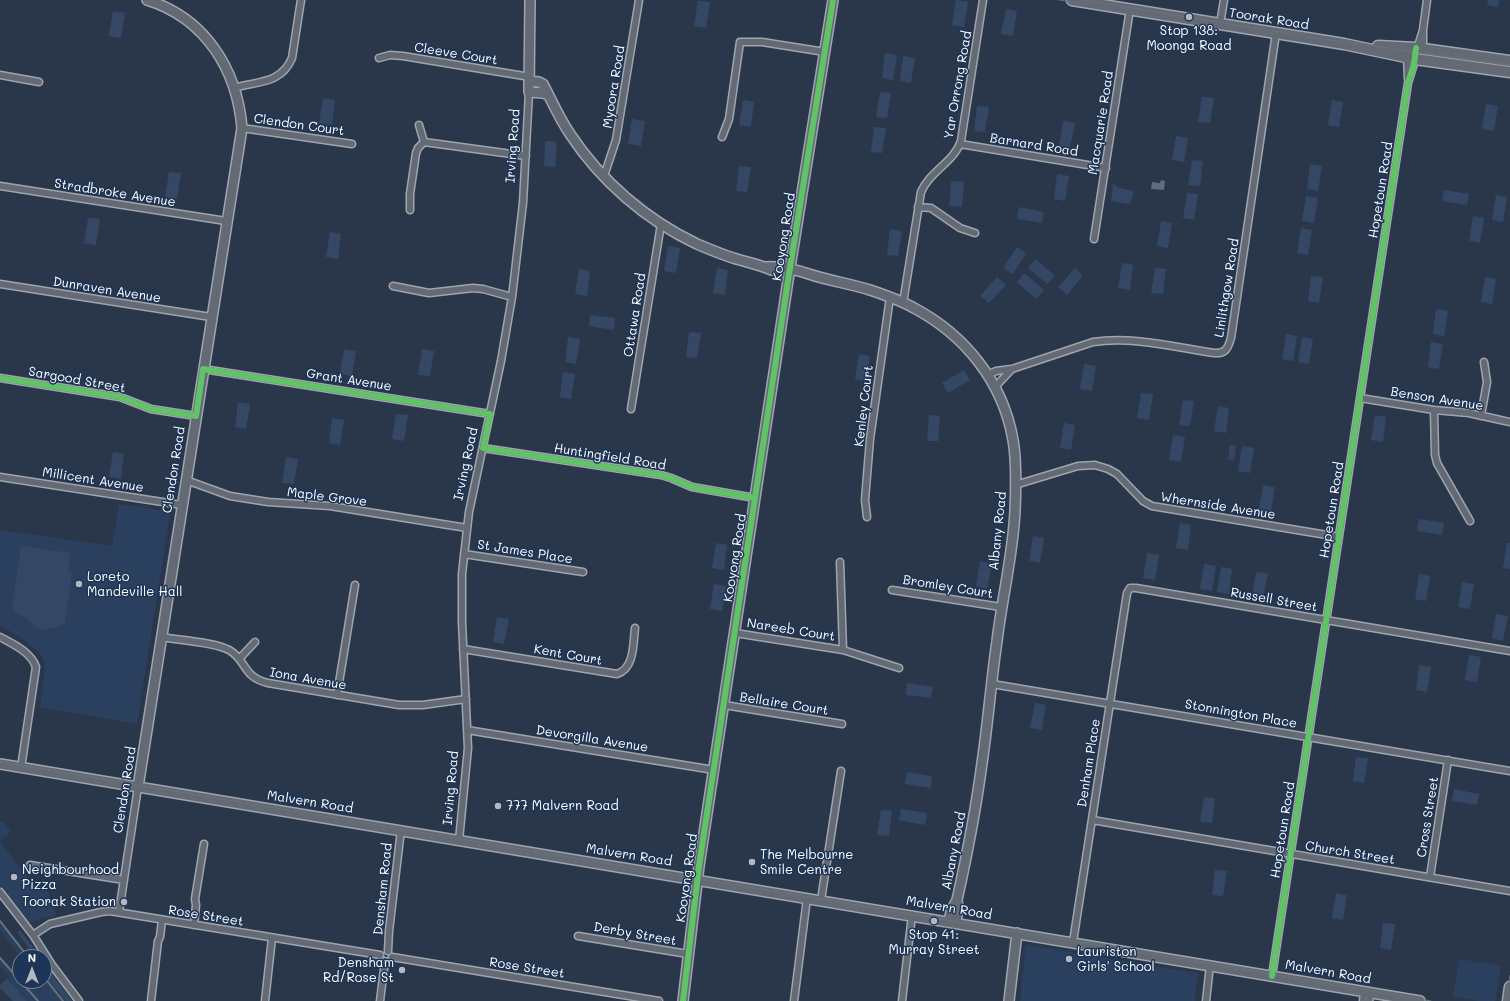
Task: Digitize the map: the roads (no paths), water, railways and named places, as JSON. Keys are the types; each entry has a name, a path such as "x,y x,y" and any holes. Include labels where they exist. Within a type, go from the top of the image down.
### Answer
{"main road":[{"name":"Toorak Road","path":"1072,0 1344,44 1510,61"},
{"name":"Toorak Road","path":"1414,52 1510,72"},
{"path":"1508,1001 1510,987"}],"street":[{"name":"Clendon Road","path":"119,912 211,317 242,128 234,88 225,66 208,39 197,27 176,13 147,0"},
{"path":"234,88 270,80 277,77 286,68 292,58 301,0"},
{"name":"Irving Road","path":"460,840 467,766 462,596 464,554 475,484 501,361 512,297 520,233 530,79 530,0"},
{"name":"Myoora Road","path":"604,176 617,133 639,0"},
{"name":"Kooyong Road","path":"683,1001 688,954 714,770 789,271 833,0"},
{"name":"Yar Orrong Road","path":"903,302 921,192 927,180 953,155 960,144 983,0"},
{"path":"1220,24 1224,0"},
{"name":"Hopetoun Road","path":"1272,976 1408,83 1414,52 1423,30 1427,0"},
{"name":"Macquarie Road","path":"1094,239 1130,9"},
{"name":"Linlithgow Road","path":"988,374 996,371 1012,369 1092,342 1103,340 1131,340 1214,354 1220,354 1226,351 1231,338 1276,33"},
{"path":"722,137 729,119 740,42 762,42 825,52"},
{"name":"Cleeve Court","path":"379,58 390,55 403,56 530,79"},
{"path":"0,75 39,82"},
{"name":"Albany Road","path":"530,79 543,84 558,115 577,145 604,176 628,200 661,224 703,246 739,260 766,267 774,271 789,271 803,276 812,275 840,281 903,302 932,319 961,341 981,363 995,387 1003,404 1013,441 1015,511 1001,607 985,744 975,808 957,900 958,907 953,922"},
{"path":"529,92 548,95"},
{"path":"419,125 424,142"},
{"name":"Clendon Court","path":"242,128 352,144"},
{"path":"424,142 526,156"},
{"path":"410,210 410,194 416,153 418,148 424,142"},
{"name":"Barnard Road","path":"960,144 1106,168"},
{"name":"Stradbroke Avenue","path":"0,186 226,222"},
{"path":"918,207 931,208 960,228 975,233"},
{"name":"Ottawa Road","path":"631,409 661,224"},
{"name":"Dunraven Avenue","path":"0,284 211,317"},
{"path":"393,286 429,293 473,288 484,289 512,297"},
{"name":"Kenley Court","path":"867,517 865,500 870,439 890,297"},
{"path":"1481,416 1486,382 1484,362"},
{"name":"Grant Avenue","path":"203,369 490,414"},
{"name":"Linlithgow Road","path":"995,387 1012,369"},
{"name":"Sargood Street","path":"0,378 115,396 128,399 151,409 196,416"},
{"name":"Benson Avenue","path":"1360,398 1434,410 1463,412 1510,422"},
{"path":"1434,410 1435,455 1437,463 1470,521"},
{"name":"Huntingfield Road","path":"483,448 661,475 692,487 755,498"},
{"name":"Whernside Avenue","path":"1015,485 1078,466 1095,465 1108,469 1117,474 1143,501 1152,506 1339,537"},
{"name":"Millicent Avenue","path":"0,477 182,505"},
{"name":"Maple Grove","path":"186,480 230,496 268,502 330,506 467,528"},
{"name":"St James Place","path":"464,554 583,572"},
{"name":"Nareeb Court","path":"840,562 843,650"},
{"path":"337,695 355,585"},
{"name":"Russell Street","path":"1130,588 1510,651"},
{"name":"Denham Place","path":"1073,942 1127,593 1130,588"},
{"name":"Bromley Court","path":"892,590 1001,607"},
{"name":"Kent Court","path":"463,649 617,674 628,666 635,628"},
{"name":"Nareeb Court","path":"735,633 843,650 899,668"},
{"path":"0,637 23,651 32,659 36,667 21,768"},
{"name":"Iona Avenue","path":"162,637 221,647 232,652 239,658 248,673 258,680 400,705 423,705 466,699"},
{"path":"239,658 255,642"},
{"name":"Stonnington Place","path":"992,684 1510,771"},
{"name":"Bellaire Court","path":"724,705 842,724"},
{"name":"Devorgilla Avenue","path":"467,730 714,770"},
{"name":"Cross Street","path":"1430,877 1448,760"},
{"name":"Malvern Road","path":"0,764 1210,965 1272,976 1367,997 1420,1001"},
{"path":"821,900 841,771"},
{"name":"Church Street","path":"1092,820 1510,891"},
{"name":"Densham Road","path":"388,951 401,830"},
{"path":"194,925 196,905 195,899 204,844"},
{"path":"30,864 124,880"},
{"path":"0,892 79,1001"},
{"path":"794,1001 807,898"},
{"name":"Rose Street","path":"32,935 54,923 106,911 380,955"},
{"path":"902,1001 912,916"},
{"path":"151,1001 162,920"},
{"path":"1009,1001 1017,933"},
{"name":"Derby Street","path":"578,936 688,954"},
{"path":"265,1001 272,938"},
{"path":"388,951 392,954 392,957 389,961 385,962 381,960 380,955 382,952 388,951"},
{"name":"Rose Street","path":"392,957 659,1001"},
{"path":"380,1001 385,962"},
{"path":"1206,1001 1210,965"}],"tram line":[{"path":"1059,0 1089,5"},
{"path":"1083,0 1323,39 1510,65"},
{"path":"0,762 1431,1001"},
{"path":"1506,1001 1510,975"}],"railway":[{"path":"0,921 22,949"},
{"path":"0,958 38,1001"},
{"path":"52,987 63,1001"}],"place":[{"name":"Stop 138: Moonga Road","path":"1189,17"},
{"name":"Loreto Mandeville Hall","path":"79,584"},
{"name":"777 Malvern Road","path":"498,806"},
{"name":"The Melbourne Smile Centre","path":"752,862"},
{"name":"Neighbourhood Pizza","path":"14,877"},
{"name":"Toorak Station","path":"124,902"},
{"name":"Stop 41: Murray Street","path":"934,921"},
{"name":"Lauriston Girls' School","path":"1069,959"},
{"name":"Densham Rd/Rose St","path":"402,970"}]}
